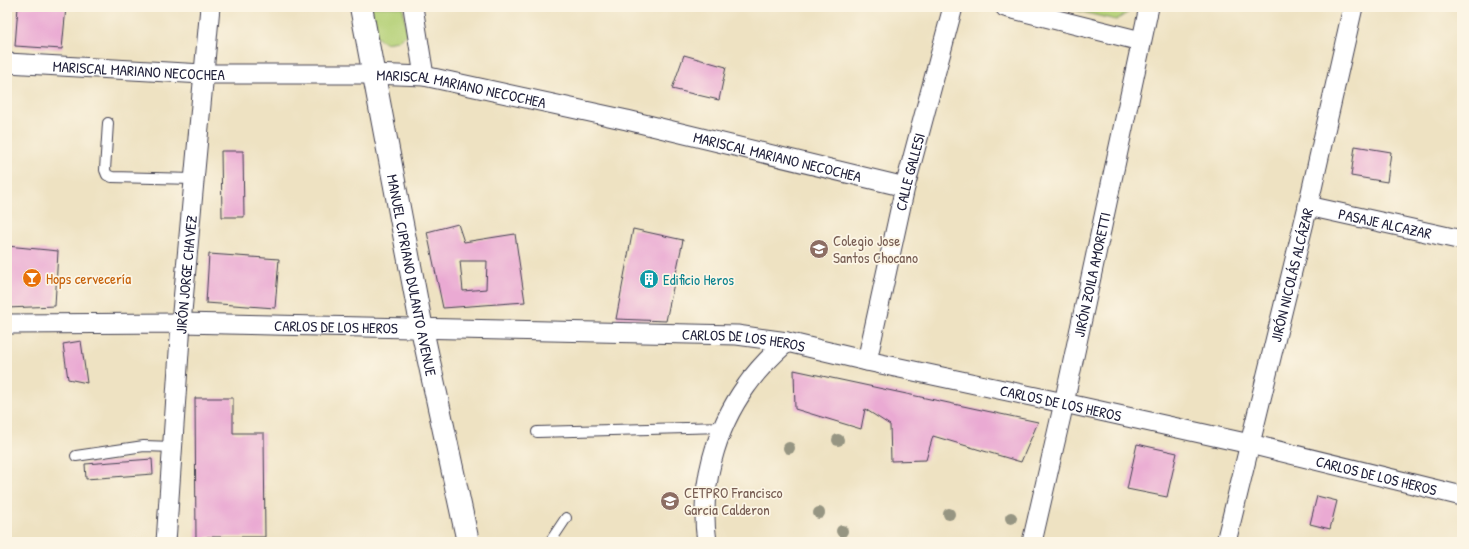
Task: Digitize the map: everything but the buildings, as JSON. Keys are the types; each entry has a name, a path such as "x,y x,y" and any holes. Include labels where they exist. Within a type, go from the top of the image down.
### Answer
{"street":[{"name":"JIRÓN JORGE CHAVEZ","path":"166,542 182,324 210,7"},
{"name":"MANUEL CIPRIANO DULANTO AVENUE","path":"360,7 422,329 468,542"},
{"path":"413,7 424,76"},
{"name":"CALLE GALLESI","path":"867,361 905,187 953,7"},
{"path":"1005,7 1140,41"},
{"name":"JIRÓN ZOILA AMORETTI","path":"1032,542 1064,402 1140,41 1149,7"},
{"name":"JIRÓN NICOLÁS ALCÁZAR","path":"1226,542 1308,206 1352,7"},
{"name":"MARISCAL MARIANO NECOCHEA","path":"7,62 203,74 372,74 424,76 626,120 905,187"},
{"name":"PASAJE ALCAZAR","path":"1308,206 1462,240"},
{"name":"CARLOS DE LOS HEROS","path":"7,324 182,324 737,335 786,342 867,361 1064,402 1250,444 1462,496"},
{"path":"708,542 705,528 705,505 709,471 717,442 728,416 747,385 766,362 786,342"}],"lane":[{"path":"108,123 105,170 107,175 112,177 194,179"},
{"path":"537,432 723,427"},
{"path":"76,456 144,446 173,447"},
{"path":"550,542 566,518"}],"green space":[{"path":"371,7 403,7 407,34 398,41 385,43 376,37"},
{"path":"1061,7 1130,7 1129,12 1116,20"}],"place":[{"name":"Colegio Jose Santos Chocano","path":"819,249"},
{"name":"Hops cervecería","path":"32,278"},
{"name":"Edificio Heros","path":"649,279"},
{"name":"CETPRO Francisco Garcia Calderon","path":"670,501"}]}
